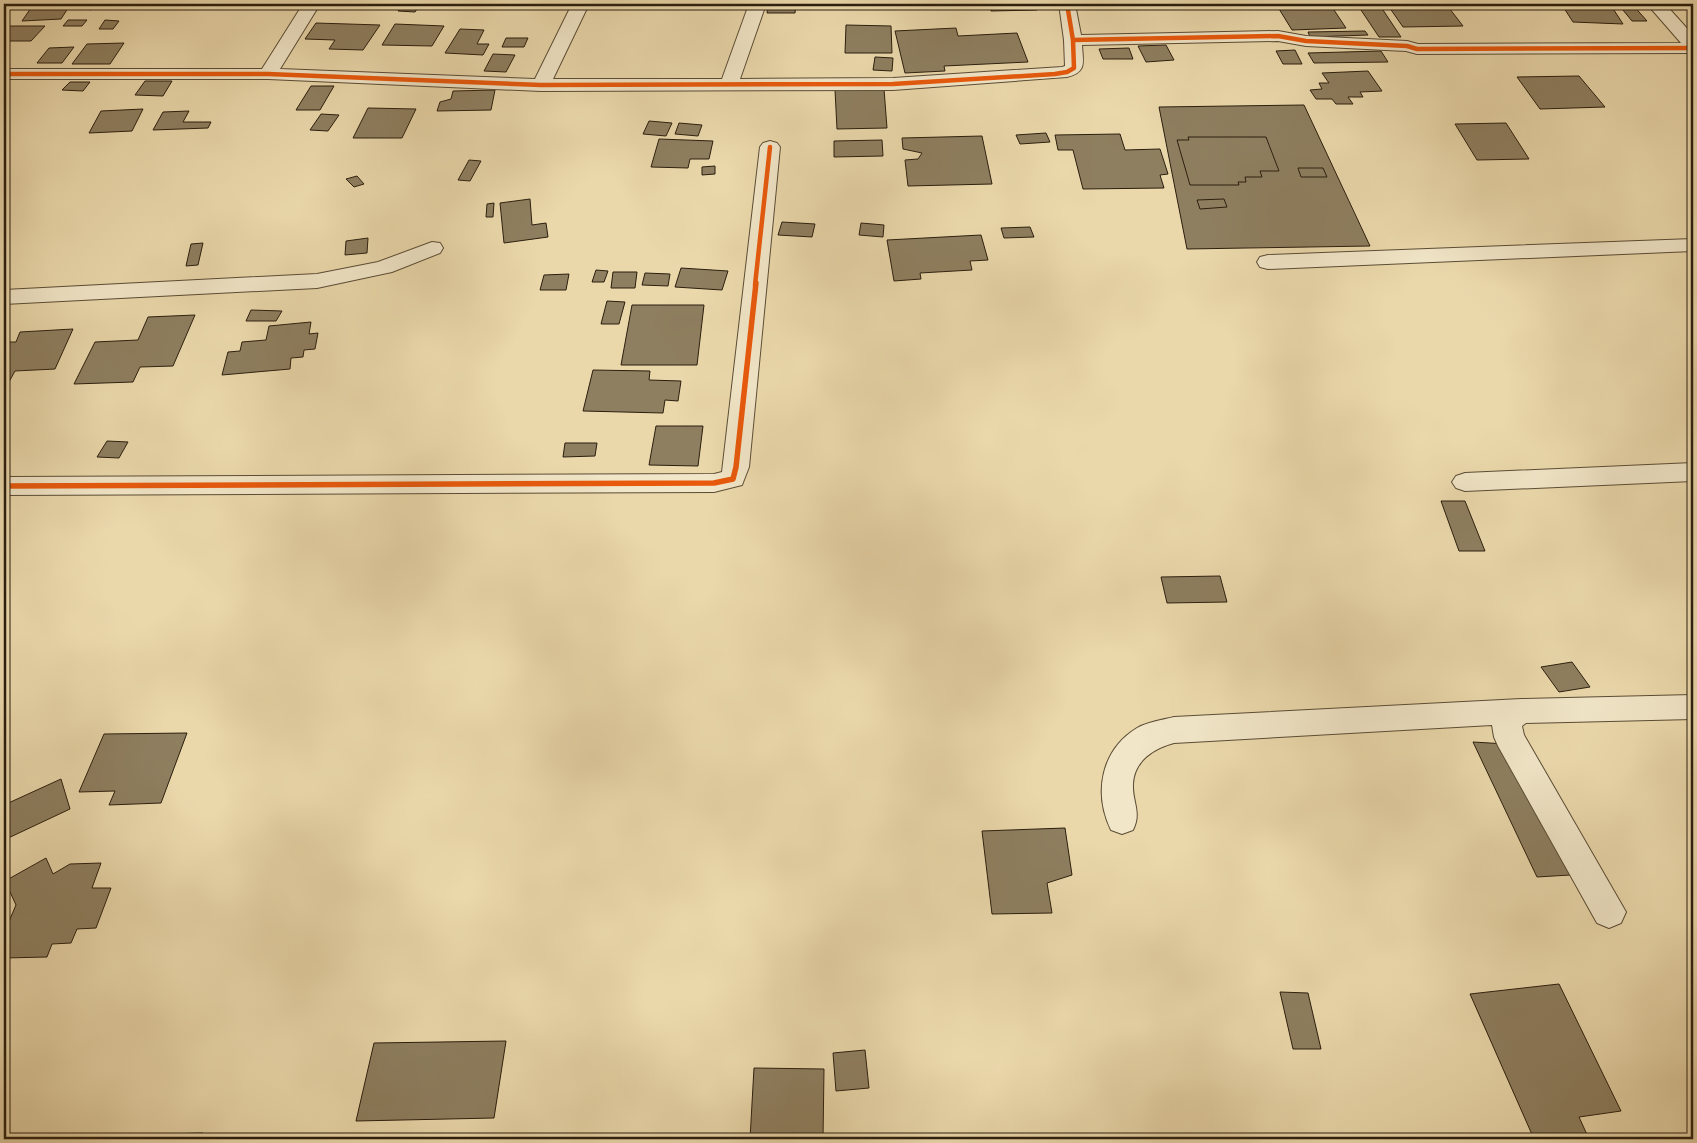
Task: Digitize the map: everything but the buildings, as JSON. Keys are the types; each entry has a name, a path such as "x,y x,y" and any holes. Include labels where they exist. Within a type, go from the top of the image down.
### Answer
{"street":[{"path":"268,74 310,4"},
{"path":"542,84 580,4"},
{"path":"729,84 757,4"},
{"path":"4,74 268,74 542,84 893,84 1067,72 1074,68 1073,40 1067,4"},
{"path":"1656,4 1693,47"},
{"path":"1073,40 1278,36 1306,41 1407,46 1417,49 1693,47"},
{"path":"4,486 704,483 733,479 736,467 770,148"},
{"path":"1268,262 1693,245"},
{"path":"4,297 317,281 384,267 432,248"},
{"path":"1465,482 1693,472"},
{"path":"1122,820 1117,784 1123,759 1148,737 1174,730 1521,710 1693,707"},
{"path":"1521,710 1506,720 1508,737 1608,912"}],"cycle path":[{"path":"4,74 268,74 541,85 893,84 1055,74 1067,72 1074,68 1073,40 1067,4"},
{"path":"1073,40 1278,36 1306,41 1407,46 1417,49 1693,48"},
{"path":"4,486 714,483 733,479 736,467 770,147"}]}
